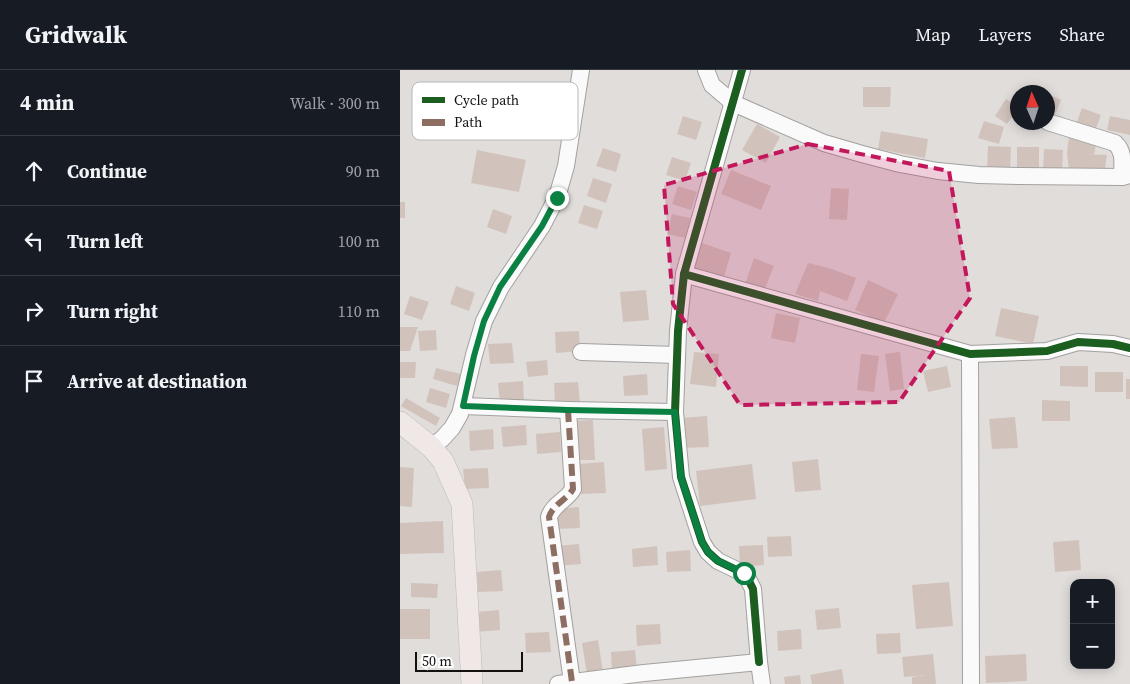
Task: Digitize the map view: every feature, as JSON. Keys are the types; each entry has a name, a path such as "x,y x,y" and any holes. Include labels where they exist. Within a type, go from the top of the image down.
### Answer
{"main road":[{"path":"400,422 430,447 443,461 462,504 472,684"}],"street":[{"path":"578,89 581,70"},
{"path":"706,70 712,85 733,102 824,143 900,164 938,171 979,175 1126,176 1122,153 1115,143 1055,124"},
{"path":"742,70 684,274 676,355 675,412 681,477 702,542 708,552 718,561 744,573 753,589 762,684"},
{"path":"430,447 442,439 452,428 460,414 484,321 500,287 542,226 557,198 566,166 570,140"},
{"path":"684,274 970,354 1046,350 1078,342 1113,344 1130,348"},
{"path":"581,352 676,355"},
{"path":"970,354 971,684"},
{"path":"463,406 675,412"},
{"path":"568,410 573,489 554,508 549,517 565,683 759,662"}],"highlighted area":[{"path":"808,144 949,171 970,298 899,402 740,405 673,304 664,185"}],"building":[{"path":"863,87 891,87 890,107 863,107"},
{"path":"1055,97 1061,100 1055,115"},
{"path":"1006,99 1010,101 1010,120 1007,124 995,116"},
{"path":"1082,108 1101,115 1096,128 1077,122"},
{"path":"683,116 702,122 696,140 677,134"},
{"path":"1110,116 1130,120 1130,135 1107,130"},
{"path":"984,121 1004,127 999,144 978,138"},
{"path":"757,124 780,137 766,163 742,150"},
{"path":"881,131 928,139 925,158 878,149"},
{"path":"1069,136 1097,141 1094,154 1083,154 1107,155 1105,169 1069,170 1067,153"},
{"path":"988,146 1011,147 1010,170 987,169"},
{"path":"1017,147 1039,147 1039,171 1017,170"},
{"path":"603,148 621,154 616,172 596,166"},
{"path":"1044,149 1063,150 1062,172 1043,170"},
{"path":"477,150 526,160 519,192 471,183"},
{"path":"672,157 691,163 685,181 666,175"},
{"path":"731,170 771,186 761,210 721,194"},
{"path":"593,178 612,184 606,203 587,196"},
{"path":"678,186 697,192 691,210 672,204"},
{"path":"831,188 849,189 847,220 829,219"},
{"path":"400,202 405,202 405,218 400,218"},
{"path":"584,205 603,211 597,229 578,223"},
{"path":"493,209 512,216 506,234 487,227"},
{"path":"672,214 690,218 685,238 667,234"},
{"path":"702,243 731,253 723,280 693,270"},
{"path":"754,258 774,266 764,291 745,284"},
{"path":"808,263 856,278 847,301 820,291 818,301 795,294"},
{"path":"868,280 898,294 884,323 855,310"},
{"path":"456,286 475,293 469,311 450,304"},
{"path":"646,290 649,320 623,322 620,292"},
{"path":"410,296 429,302 422,320 404,314"},
{"path":"1001,308 1039,316 1033,344 995,336"},
{"path":"776,313 800,318 795,343 771,338"},
{"path":"400,327 418,327 410,351 400,351"},
{"path":"436,330 437,350 420,351 418,331"},
{"path":"579,331 580,351 556,353 555,332"},
{"path":"512,343 514,363 490,364 488,344"},
{"path":"694,352 719,354 716,387 690,384"},
{"path":"900,352 904,389 890,391 885,354"},
{"path":"861,354 879,356 874,392 857,390"},
{"path":"547,360 548,375 528,377 526,362"},
{"path":"400,362 416,362 415,378 400,378"},
{"path":"947,366 951,387 928,392 923,371"},
{"path":"1060,366 1088,366 1088,387 1060,386"},
{"path":"436,368 461,374 457,386 433,379"},
{"path":"1095,372 1123,372 1123,392 1095,392"},
{"path":"647,374 648,395 624,396 623,376"},
{"path":"1126,379 1130,379 1130,399 1126,399"},
{"path":"523,381 524,402 500,403 498,383"},
{"path":"578,382 580,402 555,404 554,383"},
{"path":"430,388 450,394 446,408 426,402"},
{"path":"406,398 440,418 436,426 401,406"},
{"path":"1042,400 1070,401 1070,421 1042,421"},
{"path":"707,416 709,447 683,448 681,418"},
{"path":"1015,417 1018,448 992,449 989,419"},
{"path":"593,420 595,460 576,460 574,421"},
{"path":"526,425 527,445 503,447 501,427"},
{"path":"664,427 667,469 645,471 642,429"},
{"path":"493,429 494,449 470,451 469,431"},
{"path":"560,432 561,452 537,454 536,434"},
{"path":"818,459 821,490 795,492 792,462"},
{"path":"604,462 606,493 580,494 578,464"},
{"path":"752,464 756,499 700,506 696,471"},
{"path":"400,467 414,468 412,507 400,506"},
{"path":"488,468 489,488 465,489 463,469"},
{"path":"579,507 580,528 556,529 554,509"},
{"path":"443,521 444,553 400,554 400,523"},
{"path":"791,536 792,556 768,557 767,537"},
{"path":"1079,540 1081,570 1055,572 1053,542"},
{"path":"579,544 581,564 556,566 555,546"},
{"path":"763,545 764,565 740,567 739,546"},
{"path":"657,546 658,565 633,567 632,549"},
{"path":"690,550 691,571 667,572 666,552"},
{"path":"501,570 503,591 478,592 477,572"},
{"path":"949,582 953,626 916,629 912,585"},
{"path":"411,583 438,584 437,598 411,597"},
{"path":"839,608 841,628 817,630 815,610"},
{"path":"400,609 430,609 430,639 400,639"},
{"path":"499,610 500,630 476,632 475,612"},
{"path":"660,624 661,644 637,646 636,625"},
{"path":"801,629 802,649 778,651 777,631"},
{"path":"549,632 551,652 526,653 525,633"},
{"path":"900,633 901,653 877,654 876,634"},
{"path":"598,640 603,672 587,675 582,643"},
{"path":"635,650 637,671 612,672 611,652"},
{"path":"933,654 936,684 912,684 912,677 926,675 904,677 902,657"},
{"path":"1026,654 1027,681 986,683 985,656"},
{"path":"842,669 844,684 812,684 810,675"},
{"path":"800,675 801,684 785,684 784,677"}],"marked path":[{"path":"568,410 573,489 549,517 572,682"}],"cycle path":[{"path":"742,70 684,274 678,331 675,412 681,477 702,542 708,552 718,561 743,573 753,589 759,662"},
{"path":"684,274 970,354 1047,351 1078,342 1113,344 1130,348"}],"route":[{"path":"557,198 542,226 500,287 484,321 463,406 675,412 681,477 702,542 708,552 718,561 744,573"}]}
